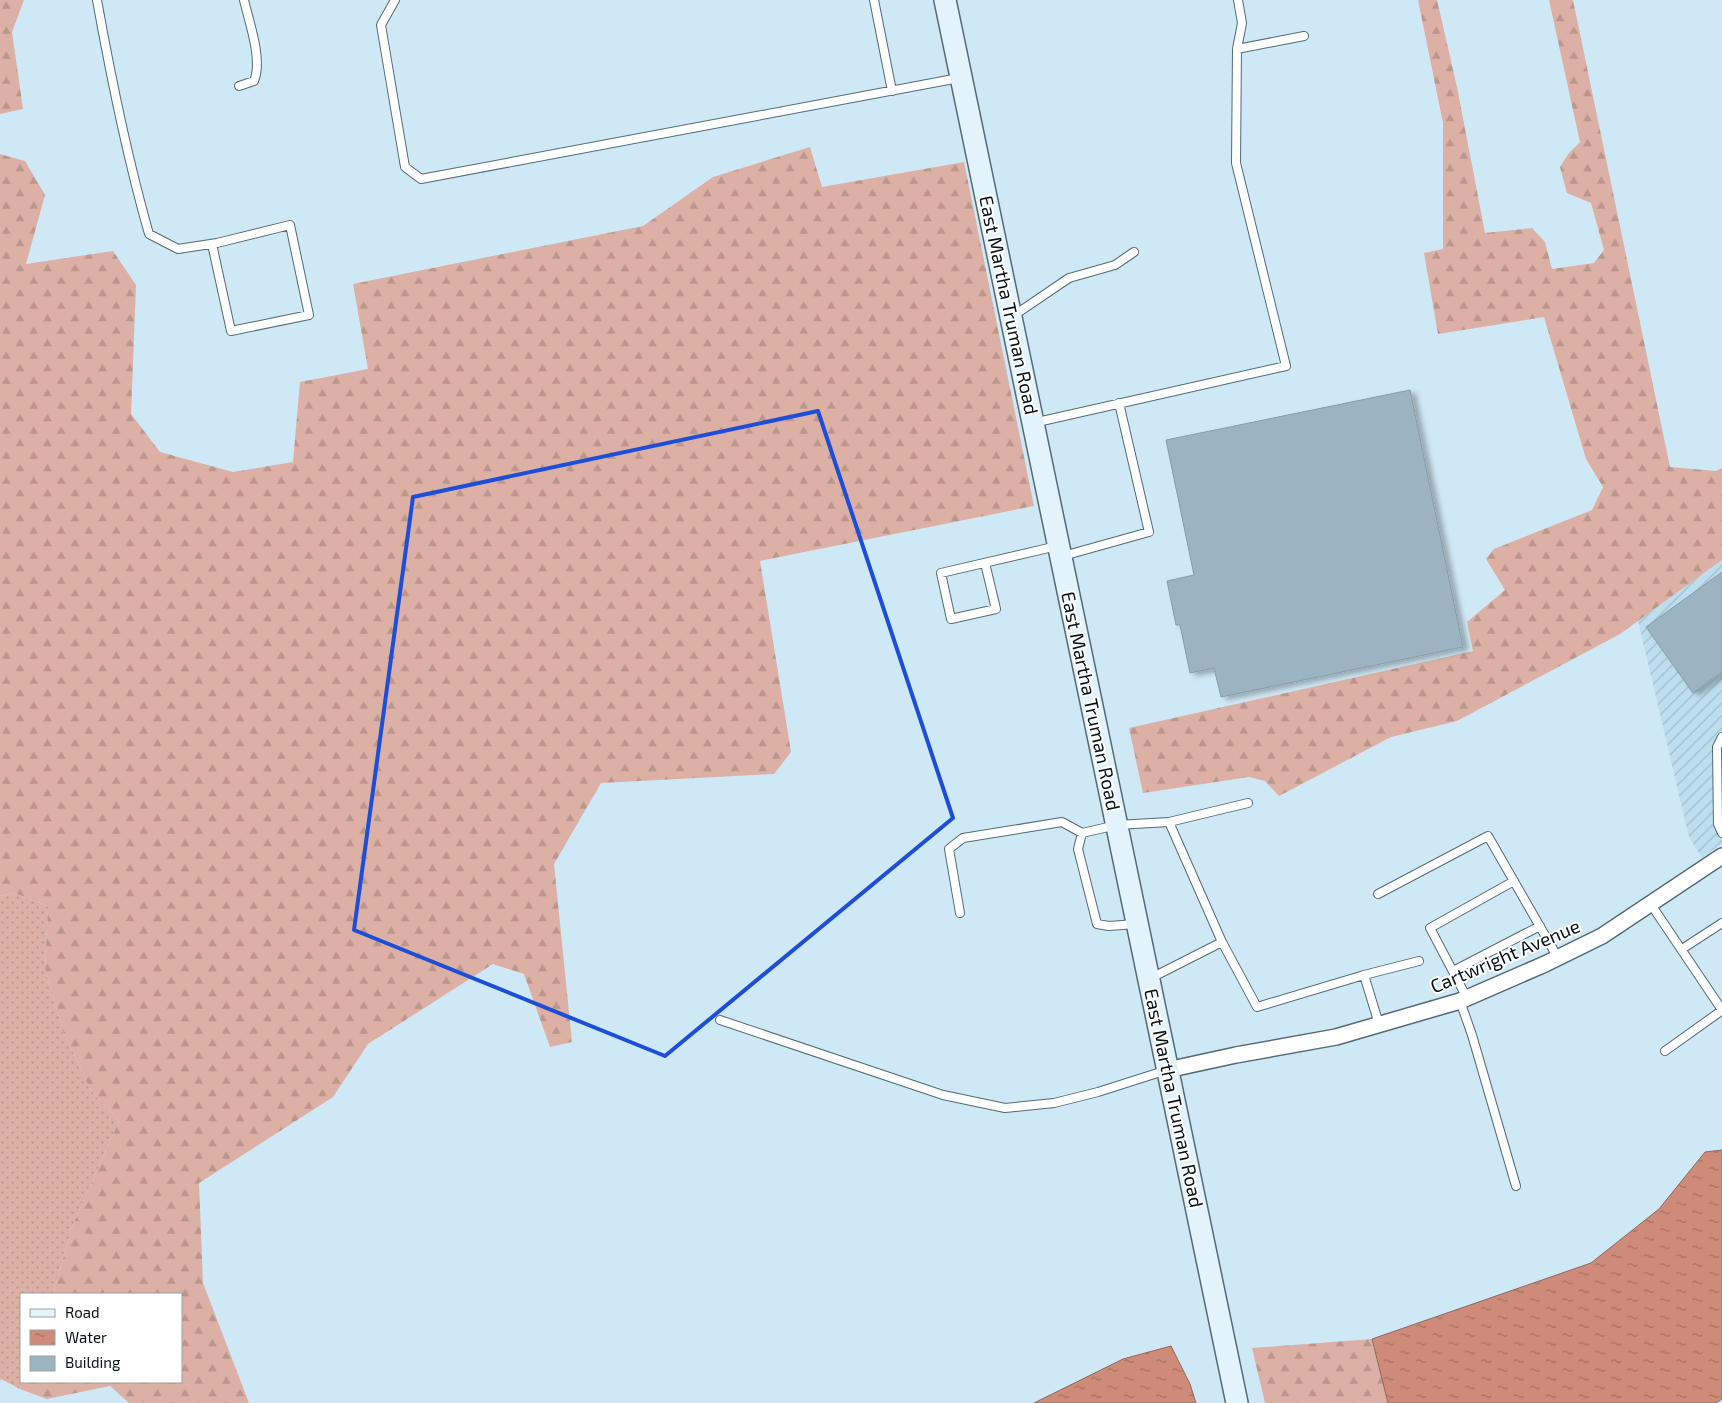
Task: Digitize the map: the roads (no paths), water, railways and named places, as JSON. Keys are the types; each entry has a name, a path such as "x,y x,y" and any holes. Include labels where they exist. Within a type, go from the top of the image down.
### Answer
{"main road":[{"name":"East Martha Truman Road","path":"945,0 1238,1403"}],"street":[{"name":"Cartwright Avenue","path":"1167,1070 1336,1037 1463,1000 1558,958 1602,936 1722,856"}],"lane":[{"path":"97,0 137,192 149,234 178,249 212,244 290,225 309,315 232,331 212,244"},
{"path":"239,86 254,81 258,72 257,56 244,0"},
{"path":"395,0 381,25 405,167 421,179 961,78"},
{"path":"874,0 892,91"},
{"path":"1034,423 1286,366 1236,163 1237,49 1242,23 1238,0"},
{"path":"1237,49 1304,36"},
{"path":"1011,318 1069,278 1115,265 1134,252"},
{"path":"985,563 996,609 951,619 941,573 985,563 1060,551 1149,532 1119,403"},
{"path":"1722,737 1717,746 1718,824 1722,833"},
{"path":"960,913 949,849 962,838 1062,822 1082,833 1117,825 1169,822 1248,803"},
{"path":"1169,822 1222,942 1257,1007 1364,975 1419,961"},
{"path":"1082,833 1078,849 1097,924 1109,926 1137,924"},
{"path":"1378,894 1488,836 1558,958"},
{"path":"1514,881 1430,928 1453,971 1463,1000 1516,1186"},
{"path":"1650,903 1722,1010 1665,1051"},
{"path":"1682,949 1722,923"},
{"path":"1453,971 1540,926"},
{"path":"1148,979 1222,942"},
{"path":"1364,975 1378,1024"},
{"path":"720,1020 943,1095 1004,1108 1054,1103 1098,1092 1167,1070"}],"water":[{"path":"1722,1150 1722,1399 1716,1403 1388,1403 1372,1339 1591,1263 1659,1209 1705,1152"},
{"path":"1171,1346 1190,1384 1196,1403 1034,1403 1123,1359"}]}
